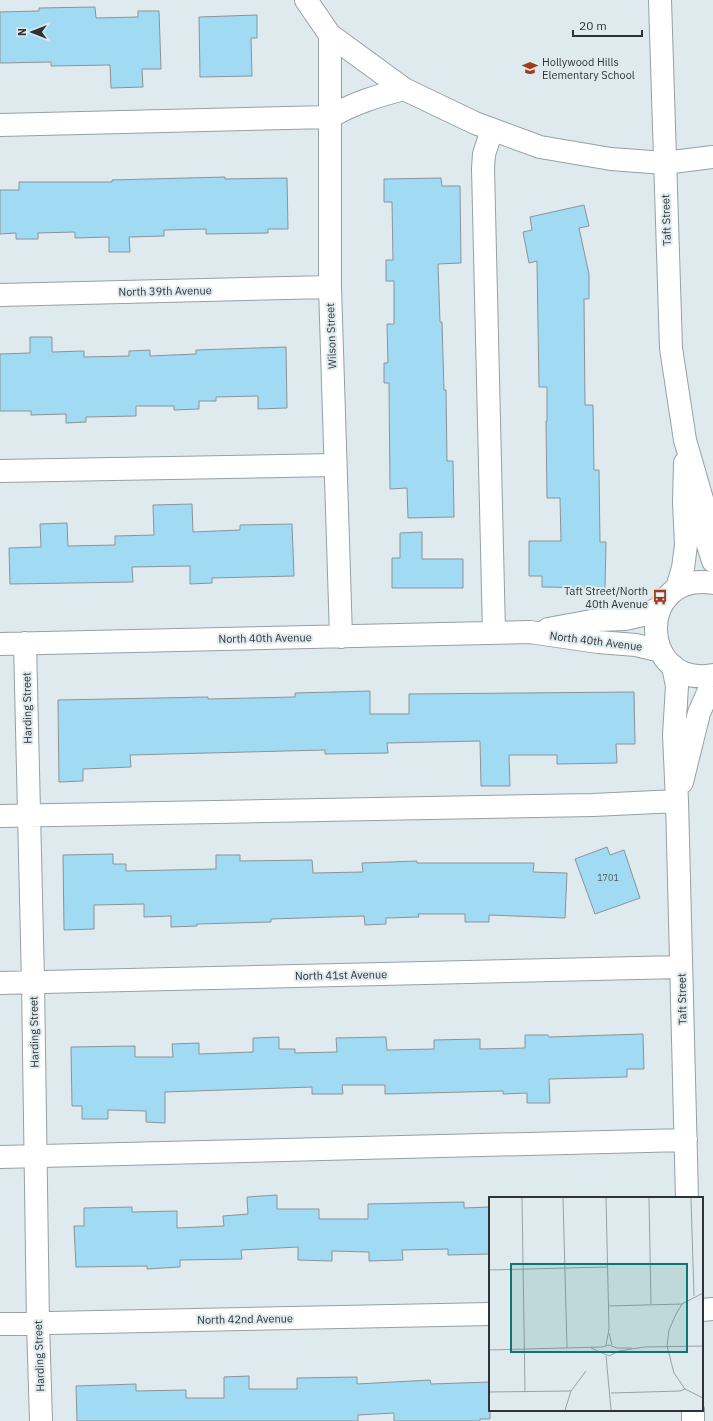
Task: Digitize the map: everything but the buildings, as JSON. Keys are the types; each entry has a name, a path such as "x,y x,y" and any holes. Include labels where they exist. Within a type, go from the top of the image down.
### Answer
{"street":[{"path":"306,0 330,35 404,89 492,130 540,147 611,159 664,163 713,157"},
{"name":"Taft Street","path":"660,0 671,348 685,440 704,506 708,545 713,561"},
{"name":"Wilson Street","path":"330,35 330,287 341,637"},
{"path":"0,124 330,117 350,105 404,89"},
{"path":"492,130 484,154 483,168 494,633"},
{"name":"North 39th Avenue","path":"0,295 330,287"},
{"name":"Taft Street","path":"677,588 683,568 686,546 684,502 685,440"},
{"path":"0,471 335,465"},
{"path":"660,608 664,600 677,588 688,584 701,582 713,583"},
{"name":"Taft Street","path":"660,608 656,620 655,632 677,686 674,735 682,967 687,1197"},
{"name":"North 40th Avenue","path":"0,644 530,632 597,620 625,619 643,615 660,608"},
{"name":"North 40th Avenue","path":"530,632 598,642 636,644 667,659 693,676 713,675"},
{"name":"Harding Street","path":"25,643 41,1421"},
{"name":"Taft Street","path":"677,801 700,713 713,681"},
{"path":"0,816 593,805 677,801"},
{"name":"North 41st Avenue","path":"0,983 682,967"},
{"path":"0,1157 686,1140"},
{"path":"703,1310 713,1309"},
{"name":"North 42nd Avenue","path":"0,1324 489,1314"}],"place":[{"name":"Hollywood Hills Elementary School","path":"530,68"},
{"name":"Taft Street/North 40th Avenue","path":"660,597"}]}
